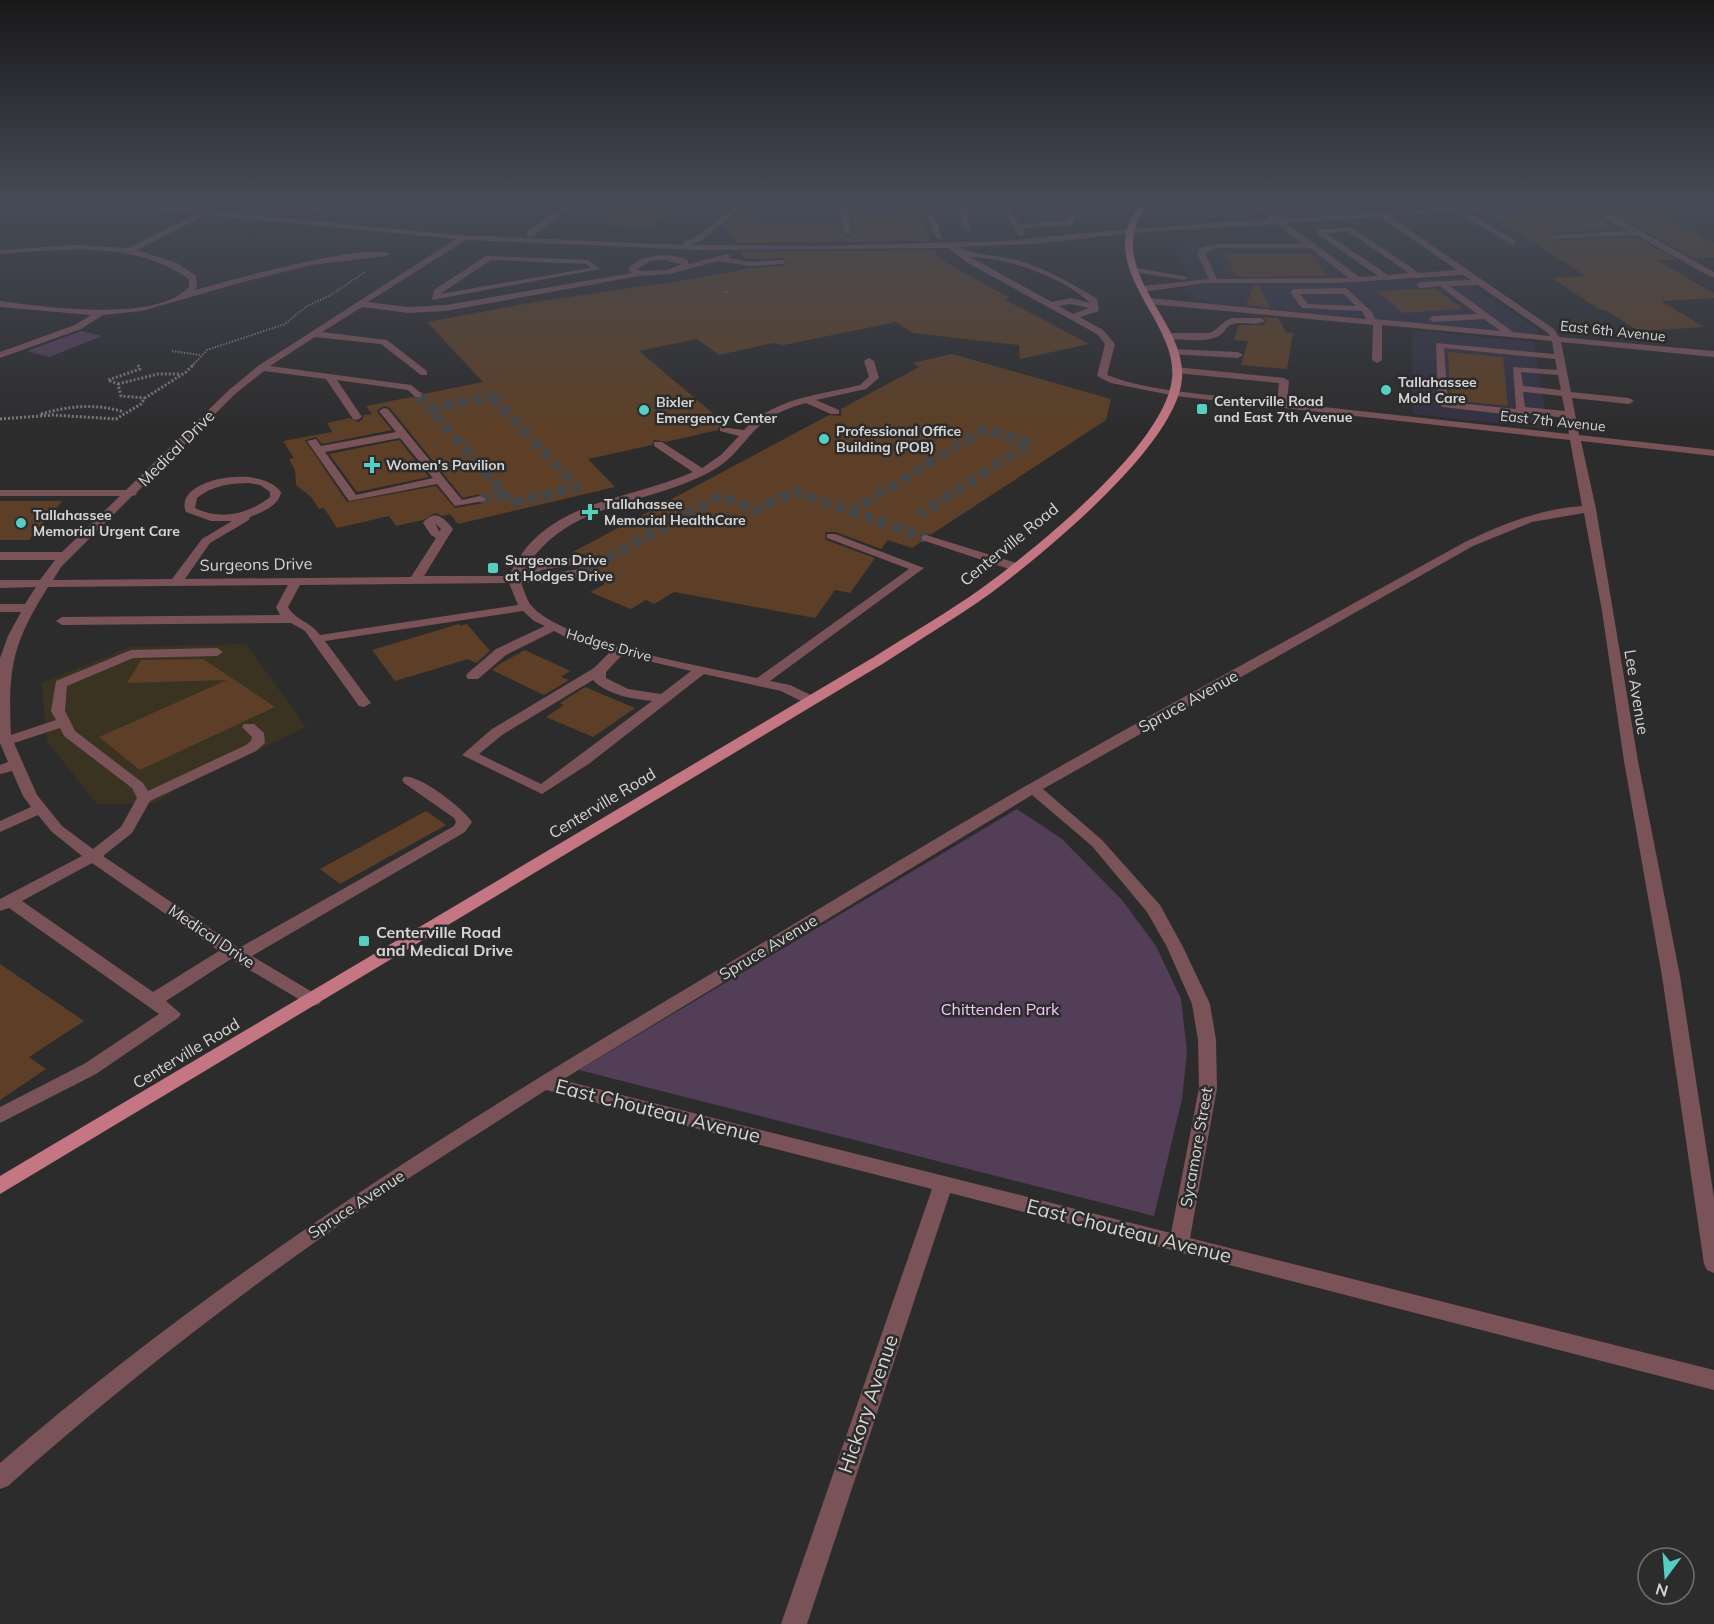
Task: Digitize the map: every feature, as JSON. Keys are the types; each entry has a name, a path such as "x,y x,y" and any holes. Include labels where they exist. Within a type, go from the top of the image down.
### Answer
{"main road":[{"path":"1139,277 1173,352 1176,370 1175,393"},
{"name":"Centerville Road","path":"0,1186 313,1000 955,612 1016,567 1107,485 1150,436 1175,393"}],"street":[{"path":"188,295 193,287 192,277"},
{"path":"0,304 99,314 152,307 255,277"},
{"name":"Medical Drive","path":"313,1000 235,954 57,829 30,796 6,741 2,710 5,663 14,636 56,565 132,493 197,426 261,368 402,277"},
{"path":"450,308 437,292 460,277"},
{"path":"439,297 555,277"},
{"path":"573,277 577,284"},
{"path":"576,277 587,283"},
{"path":"360,304 408,310 450,308 611,277"},
{"path":"1002,277 1072,317 1096,309"},
{"path":"1047,277 1087,296 1094,301 1096,309"},
{"path":"1181,277 1209,281"},
{"path":"1208,277 1209,281"},
{"path":"1143,289 1209,281 1388,277"},
{"path":"1472,277 1551,331 1556,339"},
{"path":"1366,288 1479,282"},
{"path":"1442,284 1510,334"},
{"path":"1364,309 1305,306 1294,292 1346,291 1364,309 1375,322 1377,360"},
{"path":"1213,299 1257,301"},
{"name":"East 6th Avenue","path":"1150,301 1714,354"},
{"path":"1167,336 1210,336 1219,333 1225,324 1232,321 1290,323 1288,314 1269,301"},
{"path":"1051,305 1078,302 1096,309"},
{"path":"0,355 78,327 99,314"},
{"path":"1419,326 1418,320 1486,316"},
{"name":"East 7th Avenue","path":"1072,317 1100,332 1110,344 1102,375 1114,381 1175,393 1714,453"},
{"path":"313,334 384,342 424,373"},
{"name":"Lee Avenue","path":"1556,339 1590,509 1631,761 1671,976 1714,1264"},
{"path":"1560,357 1439,345 1443,404 1521,413 1521,410 1571,415"},
{"path":"1173,352 1238,355"},
{"path":"513,578 523,557 533,544 565,521 701,472 718,462 773,411 863,387 874,378 869,362"},
{"path":"261,368 396,385 411,388 418,395"},
{"path":"1521,410 1516,369 1564,373"},
{"path":"1176,370 1284,381 1282,404"},
{"path":"328,376 357,417"},
{"path":"1518,388 1629,402"},
{"path":"809,401 835,412"},
{"path":"384,411 459,504 480,499"},
{"path":"724,429 746,434"},
{"path":"319,450 403,434"},
{"path":"312,441 353,499 440,480"},
{"path":"658,444 701,472"},
{"path":"176,582 206,541 260,510 275,498 276,492 273,486 258,481 238,480 210,486 191,498 188,504 190,510 207,517 233,517 260,510"},
{"path":"0,493 132,493"},
{"name":"Spruce Avenue","path":"0,1478 59,1426 183,1327 312,1233 544,1082 1033,788 1469,544 1505,526 1533,516 1590,509"},
{"path":"206,541 207,517"},
{"path":"760,682 918,568 831,536"},
{"path":"416,579 442,537"},
{"path":"926,538 1016,567"},
{"path":"0,556 66,556"},
{"path":"513,578 539,567 583,560"},
{"name":"Surgeons Drive","path":"0,584 544,579 580,573"},
{"name":"Hodges Drive","path":"513,578 526,607 553,627 580,639 619,651 785,688 810,700"},
{"path":"297,580 282,606 286,615 309,628 364,703"},
{"path":"316,639 526,607"},
{"path":"0,608 29,608"},
{"path":"62,621 292,619"},
{"path":"473,676 501,652 553,627"},
{"path":"619,651 599,671 497,732 469,755 542,790 702,669"},
{"path":"144,798 138,786 69,733 58,711 61,684 131,654 217,652"},
{"path":"599,671 600,680 611,687 633,695 665,699"},
{"path":"6,741 64,722"},
{"path":"0,1116 90,1069 172,1014 5,903 94,856 127,830 144,798 258,743 259,736 249,727"},
{"path":"0,770 15,765"},
{"path":"153,1001 460,829 464,822 460,815 409,780"},
{"name":"Sycamore Street","path":"1033,788 1097,843 1154,909 1175,947 1201,1004 1207,1040 1208,1088 1179,1244"},
{"path":"0,827 40,808"},
{"name":"East Chouteau Avenue","path":"544,1082 1714,1380"},
{"name":"Hickory Avenue","path":"794,1624 943,1184"}],"path":[{"path":"0,419 53,415 116,419 182,374 207,350 285,324 308,306 351,284 359,277"},
{"path":"724,291 729,291"},
{"path":"172,351 188,355 201,354"},
{"path":"138,365 140,369 108,380 118,384 158,374 182,374"},
{"path":"118,384 121,396 145,398"},
{"path":"34,417 79,405 107,405 125,412"}],"shaded area":[{"path":"1190,277 1363,277 1370,282 1460,278 1538,330 1538,333 1204,302 1191,297 1181,287 1194,284"},
{"path":"1412,330 1534,342 1548,429 1413,414"},
{"path":"246,644 306,727 173,791 156,803 97,804 47,741 42,683 130,647"}],"green space":[{"path":"81,331 102,336 49,357 27,351"},
{"name":"Chittenden Park","path":"1017,809 1062,839 1122,900 1156,946 1181,999 1187,1052 1182,1099 1154,1216 579,1070"}],"building":[{"path":"705,277 972,277 1010,298 1004,299 1089,344 1020,359 1019,345 913,333 896,322 784,345 773,343 719,355 697,339 639,351 728,426 720,425 718,430 666,442 654,440 652,445 588,459 615,487 458,524 450,514 443,516 435,513 423,520 396,526 389,516 337,528 324,508 319,509 311,497 296,485 295,470 289,459 294,458 283,441 332,432 327,423 350,418 358,422 363,419 364,415 372,414 366,406 411,397 421,399 423,394 483,382 427,322 541,301","holes":["385,406 390,408 463,498 480,494 487,497 488,501 455,508 436,486 347,502 305,440 316,437 322,444 392,430 377,412"]},
{"path":"1686,277 1714,293 1714,298 1661,301 1704,327 1639,331 1605,310 1600,310 1552,278"},
{"path":"1254,285 1258,285 1271,308 1246,305"},
{"path":"1436,289 1463,309 1403,313 1376,291"},
{"path":"1263,317 1278,318 1286,332 1293,333 1287,369 1241,365 1248,341 1234,340 1239,325 1262,325 1267,322"},
{"path":"1448,352 1503,357 1508,406 1450,400"},
{"path":"952,354 1111,399 1106,420 932,534 920,535 921,542 912,548 888,540 881,549 836,532 825,532 826,540 875,558 850,593 835,590 815,618 674,592 654,604 646,600 631,609 590,592 605,584 587,576 588,573 581,567 569,568 589,563 589,556 573,552 829,415 841,416 841,409 919,367 912,363"},
{"path":"399,440 429,477 357,492 329,454"},
{"name":"Tallahassee Memorial Urgent Care","path":"0,501 62,501 29,540 0,540"},
{"path":"459,624 460,626 467,624 490,651 476,663 468,659 395,681 372,650"},
{"path":"525,650 570,671 561,677 569,680 544,695 492,670"},
{"path":"203,659 275,707 140,770 99,737 227,680 127,683 141,660"},
{"path":"585,687 635,708 593,737 546,717 564,705 560,703"},
{"path":"426,811 446,825 340,884 320,869"},
{"path":"0,964 84,1021 29,1057 46,1069 0,1100"}],"tunnel":[{"path":"418,395 430,409"},
{"path":"430,409 492,396 577,487 512,503 504,494"},
{"path":"430,409 504,494"},
{"path":"851,511 985,429 1030,443 919,515"},
{"path":"580,573 721,496 757,510 793,491 851,511"},
{"path":"480,499 504,494"},
{"path":"851,511 926,538"}],"place":[{"name":"Tallahassee Mold Care","path":"1386,390"},
{"name":"Centerville Road and East 7th Avenue","path":"1202,409"},
{"name":"Bixler Emergency Center","path":"644,410"},
{"name":"Professional Office Building (POB)","path":"824,439"},
{"name":"Women's Pavilion","path":"372,465"},
{"name":"Tallahassee Memorial HealthCare","path":"590,512"},
{"name":"Tallahassee Memorial Urgent Care","path":"21,523"},
{"name":"Surgeons Drive at Hodges Drive","path":"493,568"},
{"name":"Centerville Road and Medical Drive","path":"364,941"}]}
